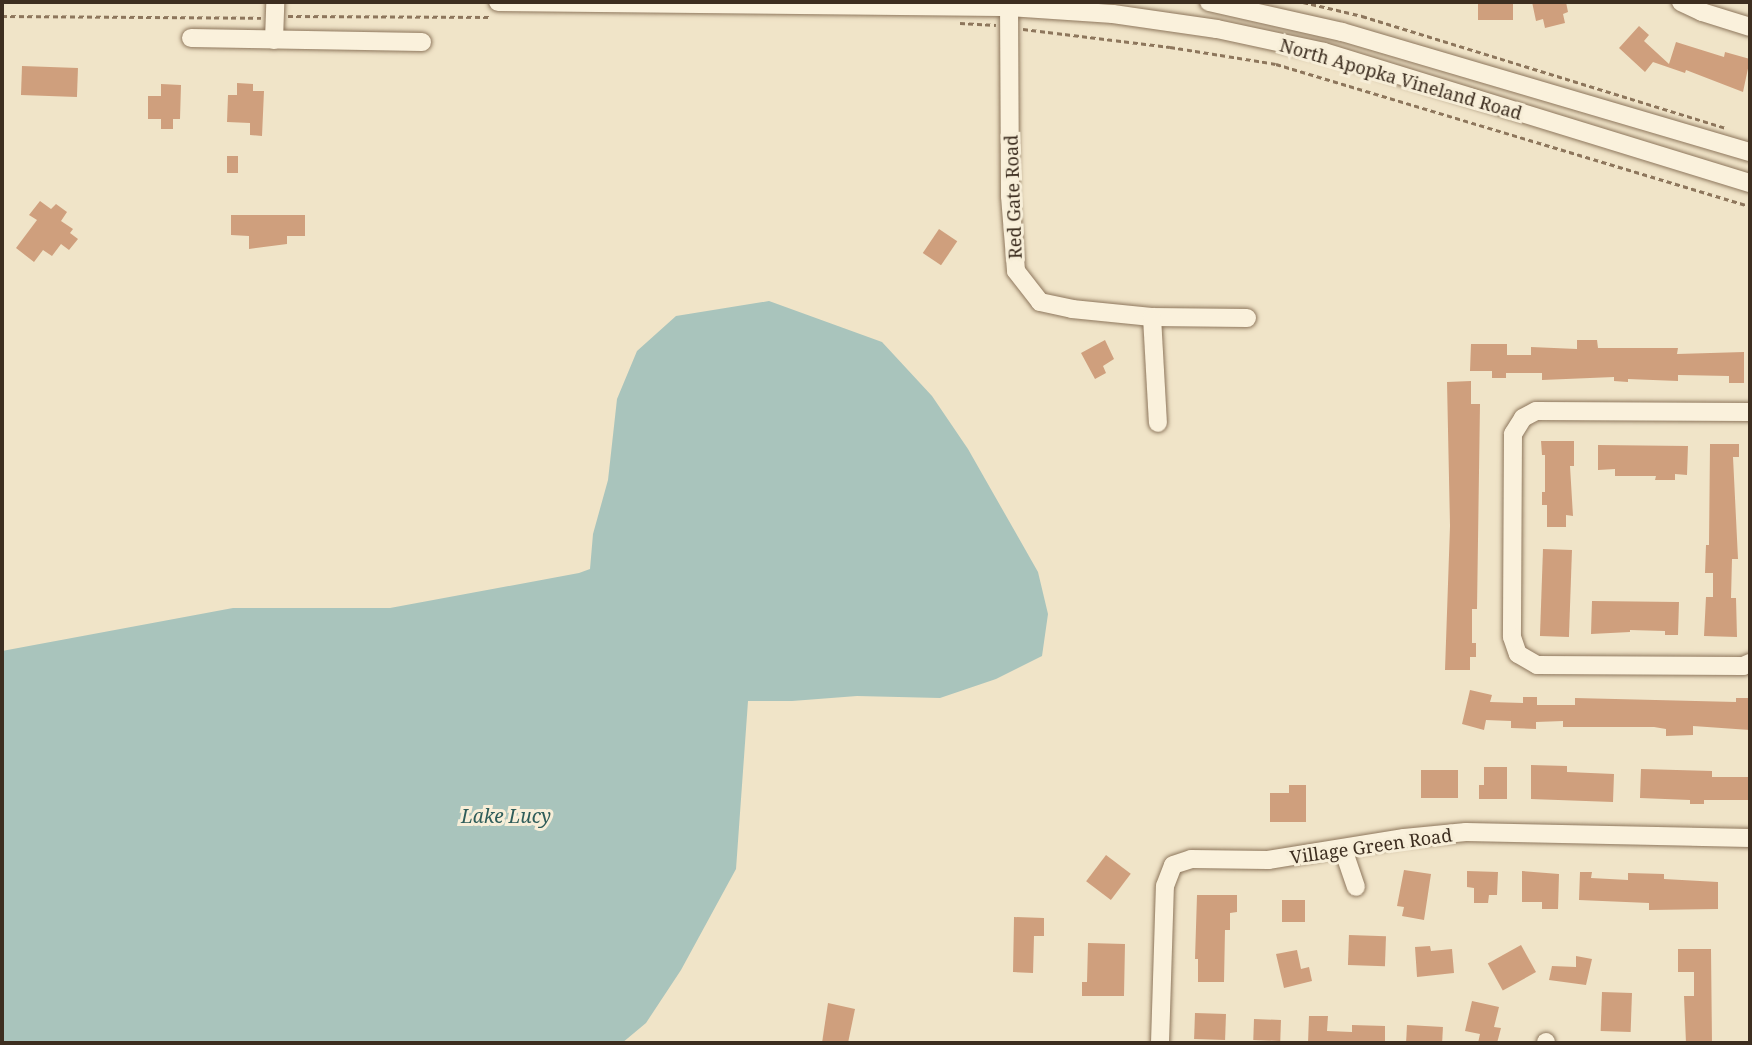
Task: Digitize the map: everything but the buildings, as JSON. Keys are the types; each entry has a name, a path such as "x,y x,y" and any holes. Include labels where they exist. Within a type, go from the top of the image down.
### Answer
{"street":[{"path":"1217,29 1218,2"},
{"name":"North Apopka Vineland Road","path":"1218,2 1342,32 1750,152"},
{"path":"1681,2 1702,12 1750,27"},
{"name":"North Apopka Vineland Road","path":"497,9 1009,4 1113,14 1217,29 1324,52 1750,183"},
{"name":"Red Gate Road","path":"1009,4 1010,195 1016,271 1040,302 1072,309 1152,317 1247,318"},
{"path":"274,40 275,10"},
{"path":"191,38 422,42"},
{"path":"1152,317 1158,423"},
{"path":"1750,412 1536,411 1523,418 1513,434 1512,637 1518,654 1537,665 1743,666 1750,663"},
{"name":"Village Green Road","path":"1160,1043 1164,886 1173,866 1191,859 1268,860 1404,838 1466,832 1750,838"},
{"path":"1343,849 1356,887"}],"path":[{"path":"1303,2 1362,16 1737,131"},
{"path":"2,16 275,10 302,15 497,9"},
{"path":"956,23 1181,48 1276,64 1387,95 1750,206"}],"water":[{"name":"Lake Lucy","path":"769,301 882,342 932,396 968,449 1038,572 1048,614 1042,656 996,679 940,698 857,696 748,701 736,869 681,970 646,1023 622,1043 2,1043 2,651 233,608 390,608 590,569 593,534 608,480 617,399 637,351 676,316"}]}
